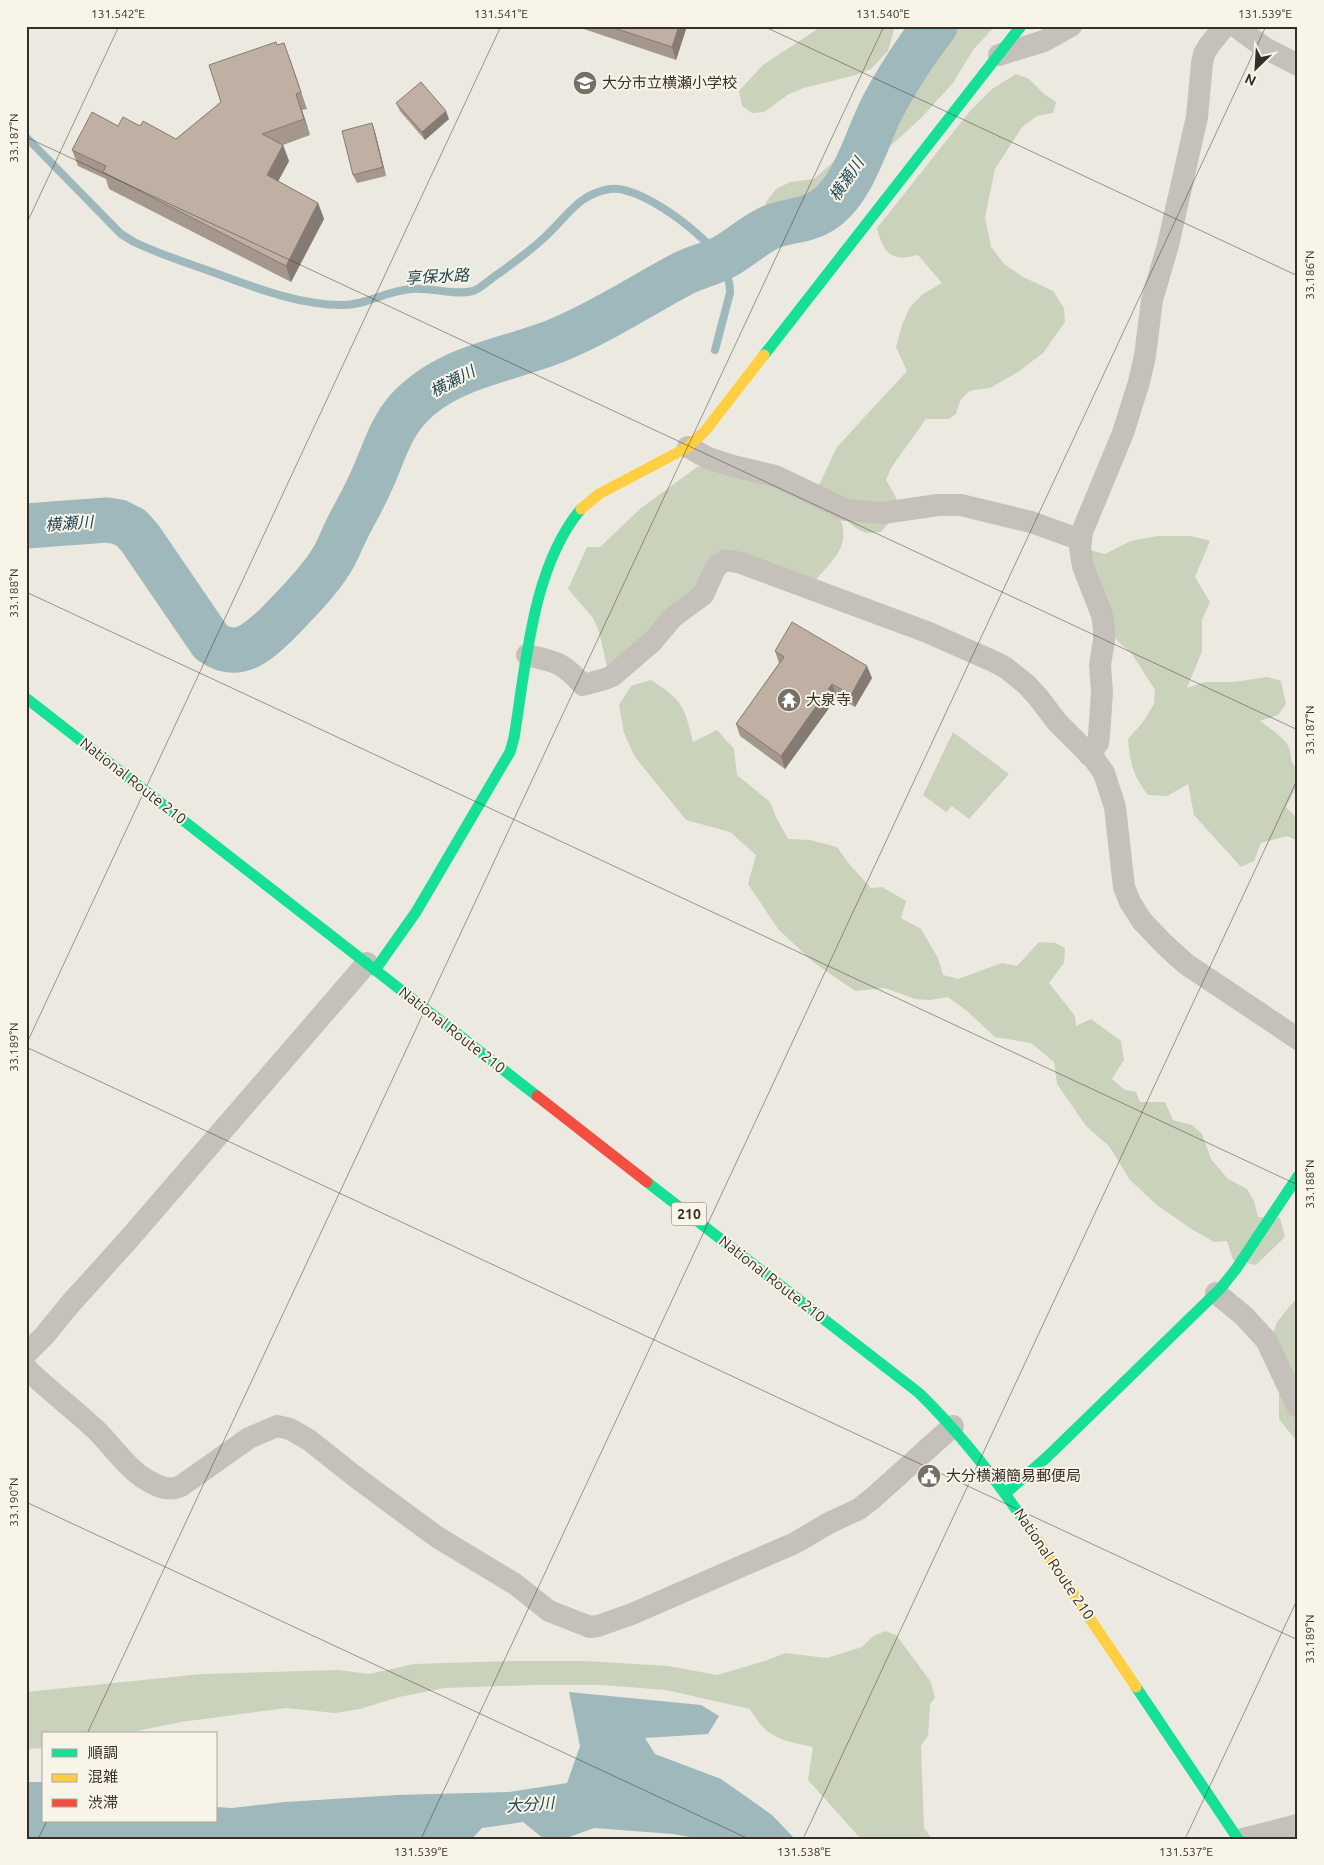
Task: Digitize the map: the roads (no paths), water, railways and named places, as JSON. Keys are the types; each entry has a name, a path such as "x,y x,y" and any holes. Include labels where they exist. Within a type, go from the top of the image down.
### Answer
{"main road":[{"path":"371,967 416,912 510,752 514,738 527,655 545,572 566,527 586,504 599,494 688,447 716,419 1021,26"},
{"name":"National Route 210","path":"26,698 919,1393 953,1426 1006,1493 1238,1839"},
{"path":"1006,1493 1216,1293 1236,1269 1298,1176"}],"street":[{"path":"998,55 1038,43 1071,26"},
{"path":"1089,755 1095,748 1099,736 1102,692 1100,665 1104,628 1100,610 1083,566 1080,548 1082,532 1123,433 1140,382 1152,300 1168,245 1197,117 1204,54 1225,26"},
{"path":"1235,26 1265,48 1298,65"},
{"path":"688,447 702,455 726,464 775,476 846,510 884,513 938,505 961,505 1030,522 1081,540"},
{"path":"527,655 562,665 583,685 605,680 652,642 673,616 703,595 718,565 723,561 731,560 927,632 1006,668 1026,684 1057,722 1104,773 1115,807 1124,887 1136,912 1181,960 1298,1039"},
{"path":"26,1354 371,967"},
{"path":"1216,1293 1244,1316 1266,1340 1298,1407"},
{"path":"26,1368 96,1429 140,1475 164,1488 172,1489 181,1486 256,1434 277,1426 290,1429 309,1440 372,1490 437,1537 514,1584 549,1611 590,1627 632,1614 795,1543 829,1523 859,1509 874,1498 953,1426"},
{"path":"1243,1839 1298,1825"}],"water":[{"name":"大分川","path":"569,1692 701,1705 719,1716 708,1734 645,1738 655,1754 721,1779 772,1815 795,1839 701,1839 673,1834 594,1828 564,1839 544,1839 523,1822 482,1828 472,1839 26,1839 26,1782 42,1782 42,1822 218,1822 218,1807 232,1808 285,1802 397,1795 509,1792 567,1783 580,1746"}],"waterway":[{"name":"横瀬川","path":"26,526 107,520 119,522 131,528 140,538 211,642 230,650 247,647 262,638 277,624 330,563 374,476 395,427 408,409 441,383 459,374 574,333 684,273 722,258 769,228 816,215 822,211 833,202 850,179 886,101 920,46 935,26"},
{"name":"享保水路","path":"26,137 121,234 134,242 169,257 272,293 325,304 352,304 412,289 458,293 476,290 543,239 582,200 590,195 610,189 623,190 654,203 688,226 702,238 721,261 728,277 730,293 715,350"}],"place":[{"name":"大分市立横瀬小学校","path":"585,83"},
{"name":"大泉寺","path":"789,700"},
{"name":"大分横瀬簡易郵便局","path":"929,1476"}]}
